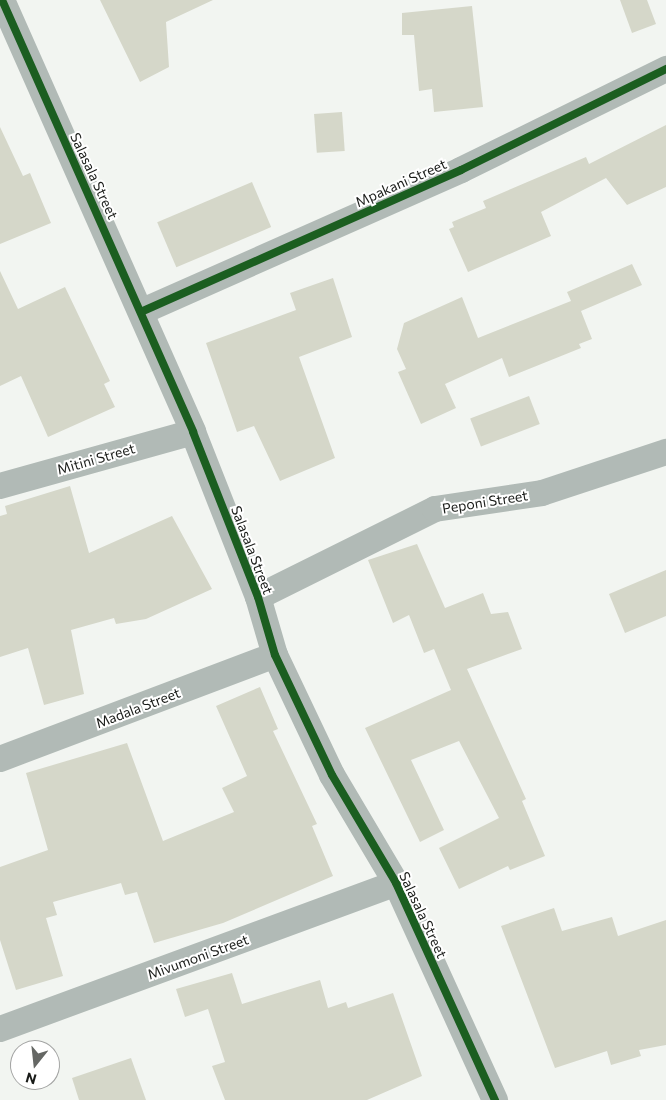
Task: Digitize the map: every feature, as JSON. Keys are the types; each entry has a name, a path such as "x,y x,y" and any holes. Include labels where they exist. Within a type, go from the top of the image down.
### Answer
{"street":[{"name":"Salasala Street","path":"2,0 143,311 258,597 275,655 332,775 396,883 495,1100"},
{"name":"Mpakani Street","path":"143,311 460,170 666,69"},
{"name":"Mitini Street","path":"0,486 193,432"},
{"name":"Peponi Street","path":"258,597 435,510 542,492 666,452"},
{"name":"Madala Street","path":"0,759 275,655"},
{"name":"Mivumoni Street","path":"0,1029 396,883"}],"building":[{"path":"100,0 213,0 166,22 169,67 140,82"},
{"path":"620,0 647,0 656,24 632,33"},
{"path":"472,6 483,107 434,112 432,89 419,91 414,35 402,35 402,13"},
{"path":"342,112 345,151 317,153 314,114"},
{"path":"666,125 666,187 627,205 606,178 541,212 551,236 468,272 449,229 454,227 452,222 486,208 483,201 586,157 589,164"},
{"path":"0,127 23,176 30,173 51,223 0,244"},
{"path":"252,182 271,227 176,267 157,222"},
{"path":"632,264 642,285 581,311 592,339 579,344 581,348 509,377 502,358 445,384 456,408 421,424 398,372 406,369 397,349 404,323 462,297 478,338 571,301 567,292"},
{"path":"0,271 18,309 65,287 110,381 104,384 115,407 48,437 21,376 0,386"},
{"path":"333,278 352,337 299,357 335,458 280,481 254,426 237,432 206,343 296,310 290,293"},
{"path":"529,396 540,424 481,447 470,419"},
{"path":"70,486 89,553 172,516 212,589 146,619 116,624 114,618 71,630 84,694 44,705 28,648 0,657 0,516 7,514 5,506"},
{"path":"417,544 445,608 483,593 491,614 508,612 522,649 467,669 526,799 522,801 545,856 510,870 508,866 459,889 439,848 499,818 459,741 411,760 444,830 420,842 365,728 451,690 434,649 424,653 409,615 393,623 368,560"},
{"path":"666,570 666,616 625,633 609,594"},
{"path":"260,687 278,729 273,731 317,824 312,826 333,876 223,923 154,943 137,892 125,895 121,883 53,902 57,915 46,918 63,976 16,990 0,940 0,867 48,850 26,773 127,743 163,841 234,812 222,788 247,776 216,706"},
{"path":"554,908 562,931 612,917 618,936 666,920 666,1045 639,1050 641,1056 611,1065 607,1051 555,1068 501,926"},
{"path":"232,973 242,1004 320,980 328,1008 346,1002 348,1008 393,993 422,1076 367,1100 225,1100 212,1066 225,1062 208,1009 185,1017 176,989"},
{"path":"131,1058 146,1100 79,1100 72,1078"}],"cycle path":[{"path":"2,0 193,432 258,597 275,655 332,775 396,883 495,1100"},
{"path":"143,311 461,170 666,69"}]}
